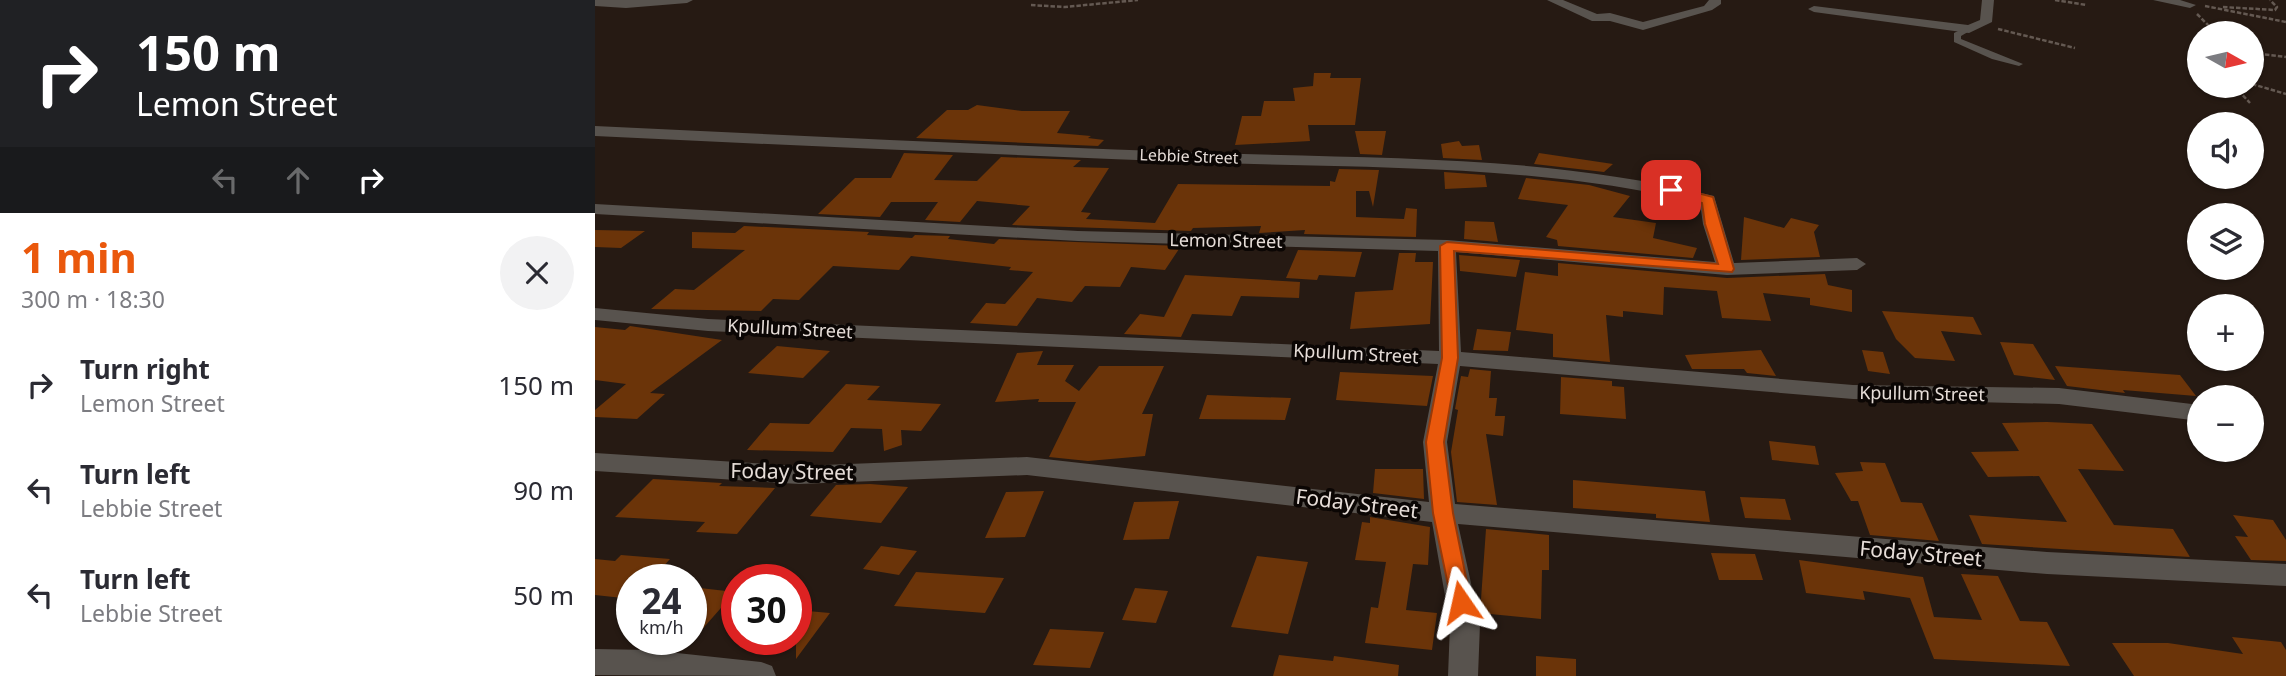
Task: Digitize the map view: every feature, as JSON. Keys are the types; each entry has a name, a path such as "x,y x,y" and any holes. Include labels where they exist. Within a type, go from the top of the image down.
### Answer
{"street":[{"path":"595,3 636,5 687,0"},
{"path":"1553,0 1596,18 1610,17 1643,26 1708,8 1715,4 1715,0"},
{"path":"1814,9 1969,29 1986,22 1988,0"},
{"path":"2159,0 2190,5"},
{"name":"Lebbie Street","path":"595,131 979,150 1532,168 1635,183 1708,200 1712,224 1727,269"},
{"name":"Lemon Street","path":"600,213 1078,236 1447,246 1727,269 1857,264"},
{"path":"1447,246 1450,358 1435,442 1443,513 1465,624 1464,676"},
{"name":"Kpullum Street","path":"595,314 708,325 1450,358 1853,392 2059,396 2187,411"},
{"name":"Foday Street","path":"595,462 799,475 1027,466 1443,513 2047,563 2286,575"},
{"path":"595,662 649,663 761,676"}],"lane":[{"path":"1969,29 1957,35 1957,40 1995,57 2019,64"}],"path":[{"path":"1031,5 1065,7 1138,0"},
{"path":"2055,0 2085,5"},
{"path":"2190,5 2274,10 2277,7 2270,0"},
{"path":"2190,5 2204,21"},
{"path":"2213,7 2286,22"},
{"path":"1982,25 2075,48"},
{"path":"2265,55 2286,57"},
{"path":"2265,88 2286,94"},
{"path":"2245,98 2250,103"}],"building":[{"path":"1314,73 1331,73 1330,78 1361,78 1355,125 1308,125 1310,141 1235,145 1242,116 1261,116 1264,101 1295,101 1293,88 1313,86"},
{"path":"977,105 1022,111 1070,111 1057,133 1104,140 1098,146 916,138 947,110 968,110"},
{"path":"1355,131 1386,131 1382,155 1360,154"},
{"path":"1459,141 1462,146 1479,145 1482,160 1443,158 1441,144"},
{"path":"904,153 953,155 934,180 977,181 1001,157 1081,160 1073,167 1109,168 1081,212 1091,213 1086,219 1155,223 1178,184 1330,186 1330,181 1335,182 1339,169 1379,170 1373,207 1369,191 1356,191 1356,217 1404,219 1406,208 1417,209 1416,237 1304,234 1305,230 1259,233 1261,226 1193,228 1191,231 1012,225 1030,206 977,201 960,222 925,220 938,202 891,202 880,217 818,214 855,178 891,178"},
{"path":"1539,153 1613,164 1604,172 1534,164"},
{"path":"1444,172 1485,175 1487,187 1445,189"},
{"path":"1526,178 1589,185 1630,196 1613,217 1656,223 1653,238 1697,248 1693,258 1558,246 1557,240 1546,237 1568,205 1518,199"},
{"path":"1744,217 1784,228 1791,218 1819,225 1814,232 1820,257 1741,260"},
{"path":"1465,221 1494,222 1498,242 1464,239"},
{"path":"744,226 869,232 867,235 912,238 915,235 950,236 948,239 994,244 999,239 1181,246 1165,270 1131,267 1120,287 1085,286 1072,302 1037,298 1017,326 970,323 986,303 1005,304 1033,272 911,256 899,270 833,266 799,300 773,299 761,311 651,309 675,289 694,290 745,250 692,248 692,232 735,233"},
{"path":"595,230 645,231 621,248 595,247"},
{"path":"1298,250 1362,252 1355,277 1319,275 1317,280 1286,278"},
{"path":"1399,253 1416,253 1415,262 1433,262 1430,324 1350,329 1355,292 1393,290"},
{"path":"1459,255 1520,260 1516,277 1460,271"},
{"path":"1558,263 1727,278 1825,274 1828,285 1852,290 1852,312 1810,305 1810,298 1763,293 1771,321 1722,318 1717,291 1664,287 1663,315 1623,311 1623,317 1606,315 1610,362 1553,357 1553,334 1516,330 1525,272 1558,276"},
{"path":"1185,275 1300,282 1299,298 1241,296 1232,316 1192,314 1181,337 1124,334 1140,314 1164,317"},
{"path":"1882,311 1973,317 1982,335 1941,331 1955,361 1915,358 1896,339"},
{"path":"630,326 722,340 650,393 665,394 637,419 595,417 595,410 626,384 595,380 595,327 625,330"},
{"path":"1477,329 1511,332 1508,351 1473,350"},
{"path":"2000,342 2033,344 2055,380 2014,375"},
{"path":"777,346 830,351 803,378 748,373"},
{"path":"1761,350 1776,376 1747,373 1744,369 1692,369 1685,355"},
{"path":"1862,350 1883,352 1890,374 1868,371"},
{"path":"1043,351 1037,365 1074,365 1065,381 1079,391 1099,366 1164,366 1142,414 1153,414 1145,456 1088,461 1049,457 1076,402 1038,402 1039,399 995,402 1017,353"},
{"path":"2055,366 2180,375 2188,385 2187,395 2123,390 2125,393 2067,386"},
{"path":"1470,369 1491,371 1489,398 1497,398 1495,416 1505,416 1503,436 1486,434 1497,505 1457,502 1451,452 1458,410 1455,409 1461,376 1468,377"},
{"path":"1340,372 1433,376 1427,406 1336,400"},
{"path":"1561,377 1612,381 1612,386 1624,387 1626,419 1560,414"},
{"path":"846,384 880,386 867,400 941,404 921,431 901,430 902,445 884,451 882,429 851,428 833,452 747,450 770,423 809,424"},
{"path":"1207,395 1291,398 1285,420 1199,419"},
{"path":"2002,423 2092,424 2124,471 2078,469 2114,525 2173,529 2190,557 1982,544 1969,515 2067,522 2039,476 1988,477 1971,452 2019,451"},
{"path":"1769,441 1815,446 1819,465 1772,460"},
{"path":"1860,462 1885,463 1901,502 1922,503 1939,541 1870,535 1858,501 1851,501 1835,473 1863,471"},
{"path":"1375,469 1423,469 1424,499 1373,493"},
{"path":"653,479 722,483 719,486 775,488 737,534 696,532 705,522 615,517"},
{"path":"1573,480 1705,491 1710,522 1656,518 1656,514 1573,508"},
{"path":"836,485 908,487 881,523 810,516"},
{"path":"1044,491 1025,537 985,538 1006,492"},
{"path":"1740,497 1785,499 1791,520 1745,518"},
{"path":"1179,501 1169,539 1123,540 1134,502"},
{"path":"2233,515 2273,520 2286,540 2286,561 2251,560 2235,536 2248,537"},
{"path":"1370,517 1430,527 1428,565 1413,564 1406,610 1437,613 1432,650 1365,643 1371,607 1378,608 1386,562 1355,560 1362,522 1370,523"},
{"path":"1486,529 1549,535 1549,570 1542,570 1541,619 1480,613"},
{"path":"881,546 917,551 899,575 863,569"},
{"path":"1711,553 1755,554 1763,580 1719,580"},
{"path":"621,555 670,559 666,564 616,564 616,597 595,595 595,559 615,561"},
{"path":"1257,556 1308,562 1288,634 1231,627"},
{"path":"1799,560 1923,577 1934,617 1982,620 1961,574 1998,576 2020,621 2047,622 2070,666 1934,659 1910,598 1863,591 1865,600 1806,593"},
{"path":"916,572 1004,578 985,613 894,606"},
{"path":"1135,588 1168,591 1156,623 1122,620"},
{"path":"707,589 721,590 721,608 707,624"},
{"path":"812,611 830,613 812,637"},
{"path":"1050,629 1104,632 1090,668 1033,665"},
{"path":"2232,637 2281,642 2286,650 2286,676 2134,676 2112,643 2168,643 2243,654"},
{"path":"1279,655 1333,661 1334,656 1399,665 1398,676 1273,676"},
{"path":"1536,656 1576,659 1576,676 1536,676"}],"route":[{"path":"1461,602 1443,513 1435,442 1450,358 1447,246 1727,269 1712,224 1708,200 1671,190"}]}
